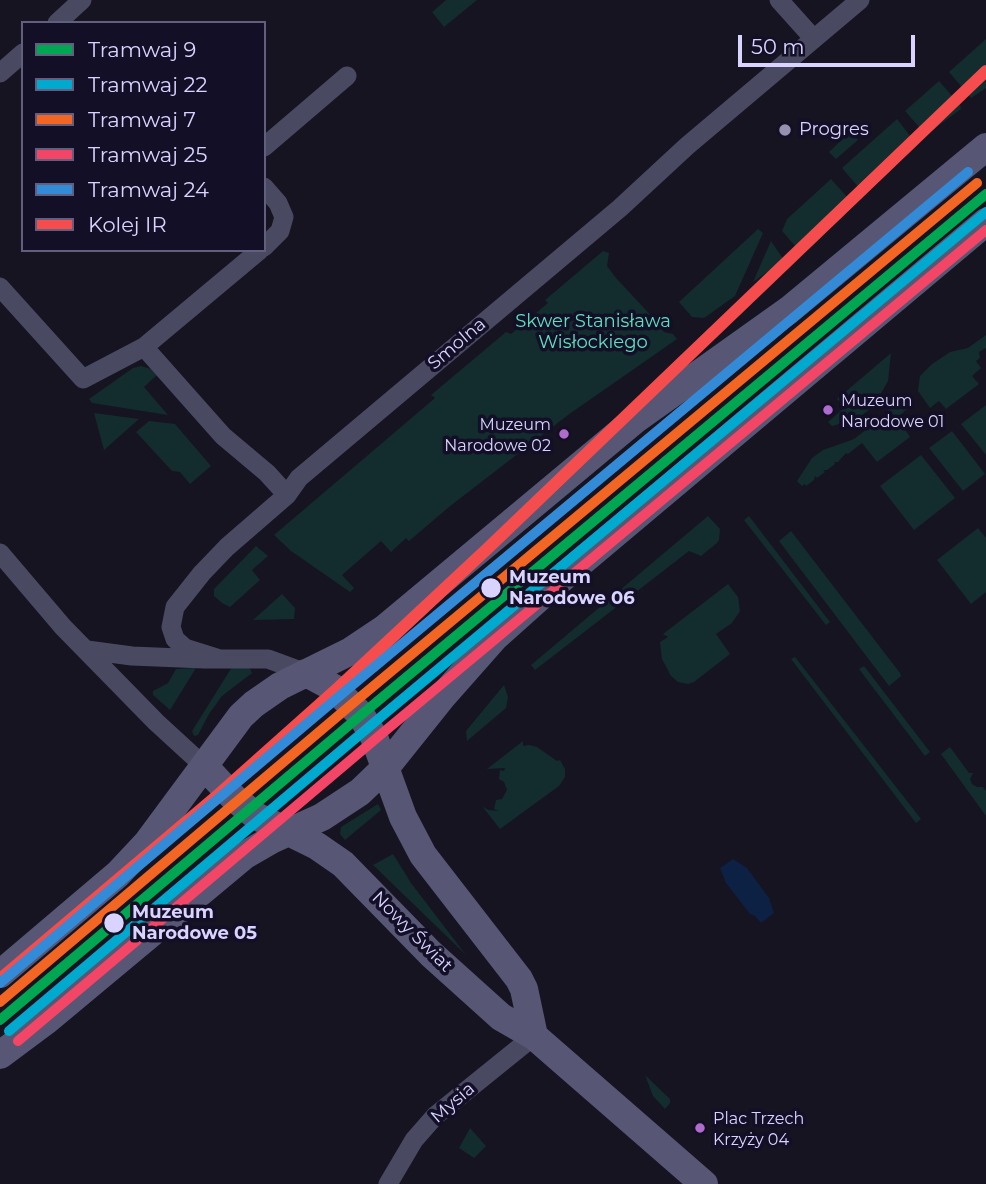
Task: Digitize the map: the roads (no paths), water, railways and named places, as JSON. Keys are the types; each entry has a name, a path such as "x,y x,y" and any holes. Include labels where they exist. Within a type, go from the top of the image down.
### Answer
{"main road":[{"path":"0,974 118,874 147,843 241,716 254,704 271,691 351,651 384,629 636,419 789,310 986,147"},
{"path":"0,1055 47,1020 245,855 349,802 386,767 442,697 495,638 986,222"},
{"path":"306,673 334,688 355,707 374,737 403,817 423,855 519,979 524,989 534,1036"},
{"path":"205,768 248,810 289,831"},
{"name":"Nowy Świat","path":"289,831 331,854 343,864 452,973 502,1017 534,1036 704,1184"}],"street":[{"path":"59,21 82,0"},
{"path":"779,0 814,39"},
{"name":"Smolna","path":"220,659 185,648 171,627 174,610 202,573 287,495 299,478 621,208 687,146 860,0"},
{"path":"0,73 21,55"},
{"path":"266,144 347,76"},
{"path":"266,189 278,203 284,217 280,231 266,245"},
{"path":"0,287 83,379 144,346 258,252"},
{"path":"144,346 223,436 267,473 287,495"},
{"path":"0,553 63,627 205,768"},
{"path":"87,650 132,656 268,659 306,673"},
{"name":"Mysia","path":"388,1184 414,1140 435,1116 534,1036"}],"water":[{"path":"733,859 747,868 769,898 774,913 761,923 750,914 726,883 720,868"}],"tram line":[{"name":"24","path":"0,983 968,172"},
{"name":"7","path":"0,1002 352,704 977,183"},
{"name":"9","path":"0,1020 986,194"},
{"name":"22","path":"9,1031 986,212"},
{"name":"25","path":"18,1041 986,230"}],"rail line":[{"name":"IR","path":"0,979 219,794 339,687 487,549 986,71"}],"place":[{"name":"Progres","path":"785,130"},
{"name":"Muzeum Narodowe 01","path":"828,410"},
{"name":"Muzeum Narodowe 02","path":"564,434"},
{"name":"Muzeum Narodowe 06","path":"491,588"},
{"name":"Muzeum Narodowe 05","path":"114,923"},
{"name":"Plac Trzech Krzyży 04","path":"700,1128"}],"park label":[{"name":"Skwer Stanisława Wisłockiego","path":"593,332"}]}
